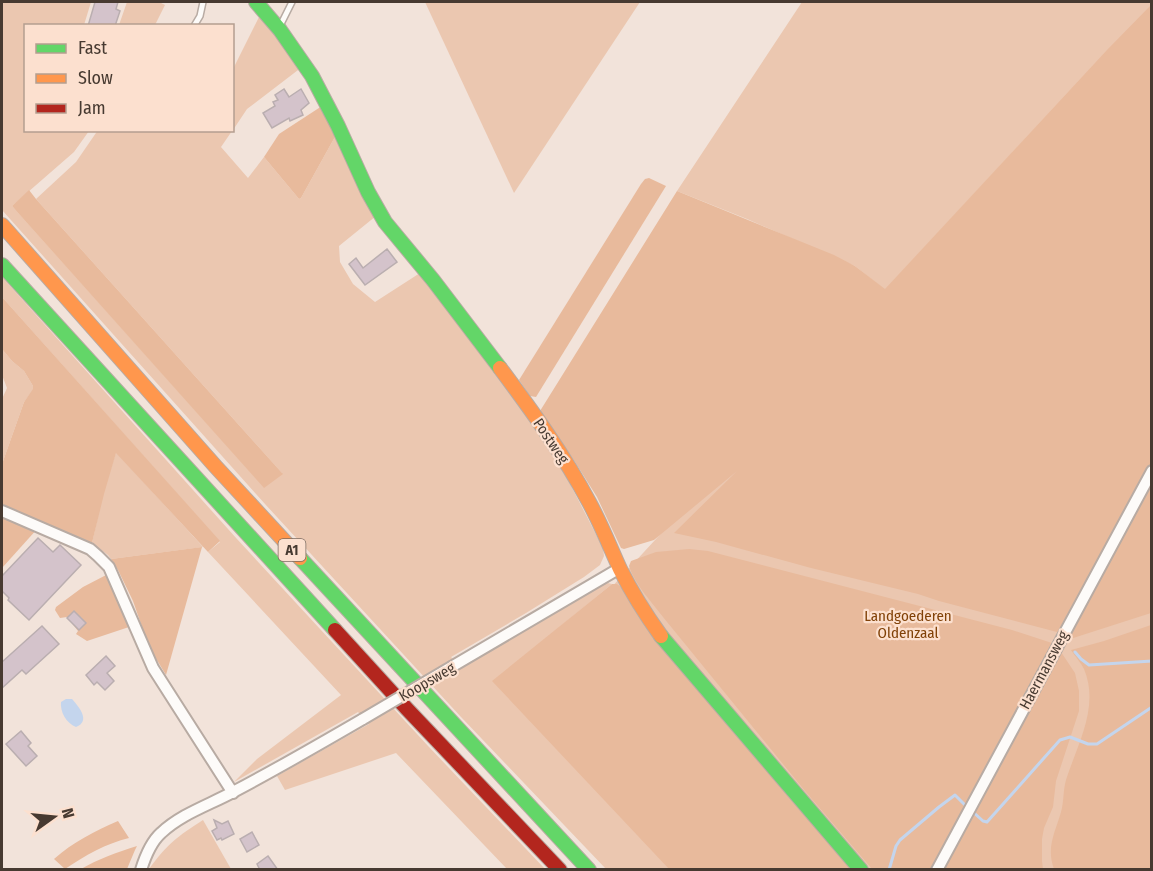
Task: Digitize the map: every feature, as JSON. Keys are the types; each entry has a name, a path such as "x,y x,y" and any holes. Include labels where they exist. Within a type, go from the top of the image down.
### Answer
{"main road":[{"name":"Postweg","path":"256,2 298,54 329,107 361,179 392,233 432,278 475,333 544,430 590,502 630,589 663,639 861,870"},
{"name":"A1","path":"2,225 216,467 589,870"},
{"name":"A1","path":"2,265 407,709 560,870"}],"street":[{"name":"Haermansweg","path":"937,870 1152,471"},
{"path":"2,512 90,549 109,567 153,668 233,793"},
{"name":"Koopsweg","path":"141,870 145,858 160,834 187,815 233,793 363,719 620,568"}],"lane":[{"path":"195,24 203,2"},
{"path":"279,28 292,2"}],"green space":[{"name":"Landgoederen Oldenzaal","path":"2,2 91,2 84,24 24,24 24,132 88,132 74,152 12,206 264,487 282,473 36,199 76,162 97,132 231,132 221,147 248,178 264,157 299,199 336,135 376,216 339,246 340,262 353,284 375,302 420,273 487,356 567,478 603,548 604,556 600,565 584,577 451,657 462,668 593,588 608,583 612,584 557,629 608,591 1107,50 885,290 855,266 677,191 802,2 1151,2 1151,869 606,869 461,717 265,504 2,210"},
{"path":"127,2 159,2 165,5 156,24 119,24"},
{"path":"425,2 640,2 514,193"},
{"path":"1151,5 1151,464 1062,628 1057,632 918,594 674,533 737,471 654,540 621,548 597,497 540,411 677,191 834,255 855,266 885,289"},
{"path":"261,13 302,67 247,109 234,128 234,67"},
{"path":"322,106 336,135 299,199 264,157 279,134"},
{"path":"649,178 666,186 536,397 530,396 519,380 641,184"},
{"path":"29,190 283,474 264,488 12,206"},
{"path":"2,277 237,539 545,869 507,869 396,753 285,790 277,776 369,724 358,712 234,782 257,759 341,695 208,552 220,542 2,297"},
{"path":"2,297 220,541 208,552 116,453 92,543 2,505 2,464 24,402 33,386 24,371 2,349"},
{"path":"2,349 24,371 33,390 24,402 2,464 2,399 7,388 2,375"},
{"path":"116,452 203,547 111,559 92,543 103,494"},
{"path":"1151,485 1151,613 1067,640"},
{"path":"2,514 38,528 2,568"},
{"path":"202,547 166,675 149,647 133,601 111,559"},
{"name":"Landgoederen Oldenzaal","path":"689,549 708,551 1012,630 1052,643 1053,645 932,869 872,869 805,791 644,593 629,566 631,561 656,552"},
{"path":"110,573 132,626 87,641 76,634 78,631 67,617 60,618 55,610 56,607 83,587"},
{"path":"612,584 617,584 625,590 854,869 669,869 492,681"},
{"path":"1151,625 1151,869 1054,869 1051,854 1052,840 1062,808 1066,780 1081,740 1088,712 1088,683 1084,669 1071,650"},
{"path":"1061,652 1075,673 1079,691 1079,711 1056,781 1053,807 1044,828 1043,869 942,870"},
{"path":"203,820 231,869 149,869 173,842"},
{"path":"118,821 129,838 96,850 65,869 54,859 84,837"},
{"path":"137,846 127,869 81,869 108,856"}],"water":[{"path":"72,699 82,714 83,721 76,727 69,723 63,713 61,702"}],"building":[{"path":"95,2 118,2 116,9 120,11 116,24 89,24"},
{"path":"284,89 289,97 301,89 309,103 301,110 303,115 290,121 289,118 272,128 263,113 275,106 273,102 278,100 275,95"},
{"path":"387,249 397,262 365,285 349,264 356,258 363,268"},
{"path":"38,538 53,552 60,545 81,565 29,620 2,591 2,576"},
{"path":"74,611 86,623 79,630 67,618"},
{"path":"42,626 59,644 26,674 22,670 2,688 2,662"},
{"path":"106,656 115,666 107,673 114,681 105,690 97,682 94,685 86,675"},
{"path":"21,731 31,743 28,746 37,756 26,766 6,744"},
{"path":"214,820 222,824 228,821 234,834 217,840 212,831 217,828"},
{"path":"252,832 259,845 247,852 240,839"},
{"path":"268,856 278,870 260,870 257,864"}],"waterway":[{"path":"1075,652 1089,665 1152,661"},
{"path":"973,812 987,822 1060,740 1070,737 1088,744 1097,744 1152,707"},
{"path":"889,870 900,840 939,807 955,795 966,806"}],"traffic: fast":[{"path":"256,2 280,30 312,76 385,222 433,280 500,368"},
{"path":"2,265 335,630"},
{"path":"300,558 589,870"},
{"path":"661,636 861,870"}],"traffic: slow":[{"path":"2,225 216,467 300,558"},
{"path":"500,368 569,467 593,510 639,604 661,636"}],"traffic: jam":[{"path":"335,630 560,870"}]}
